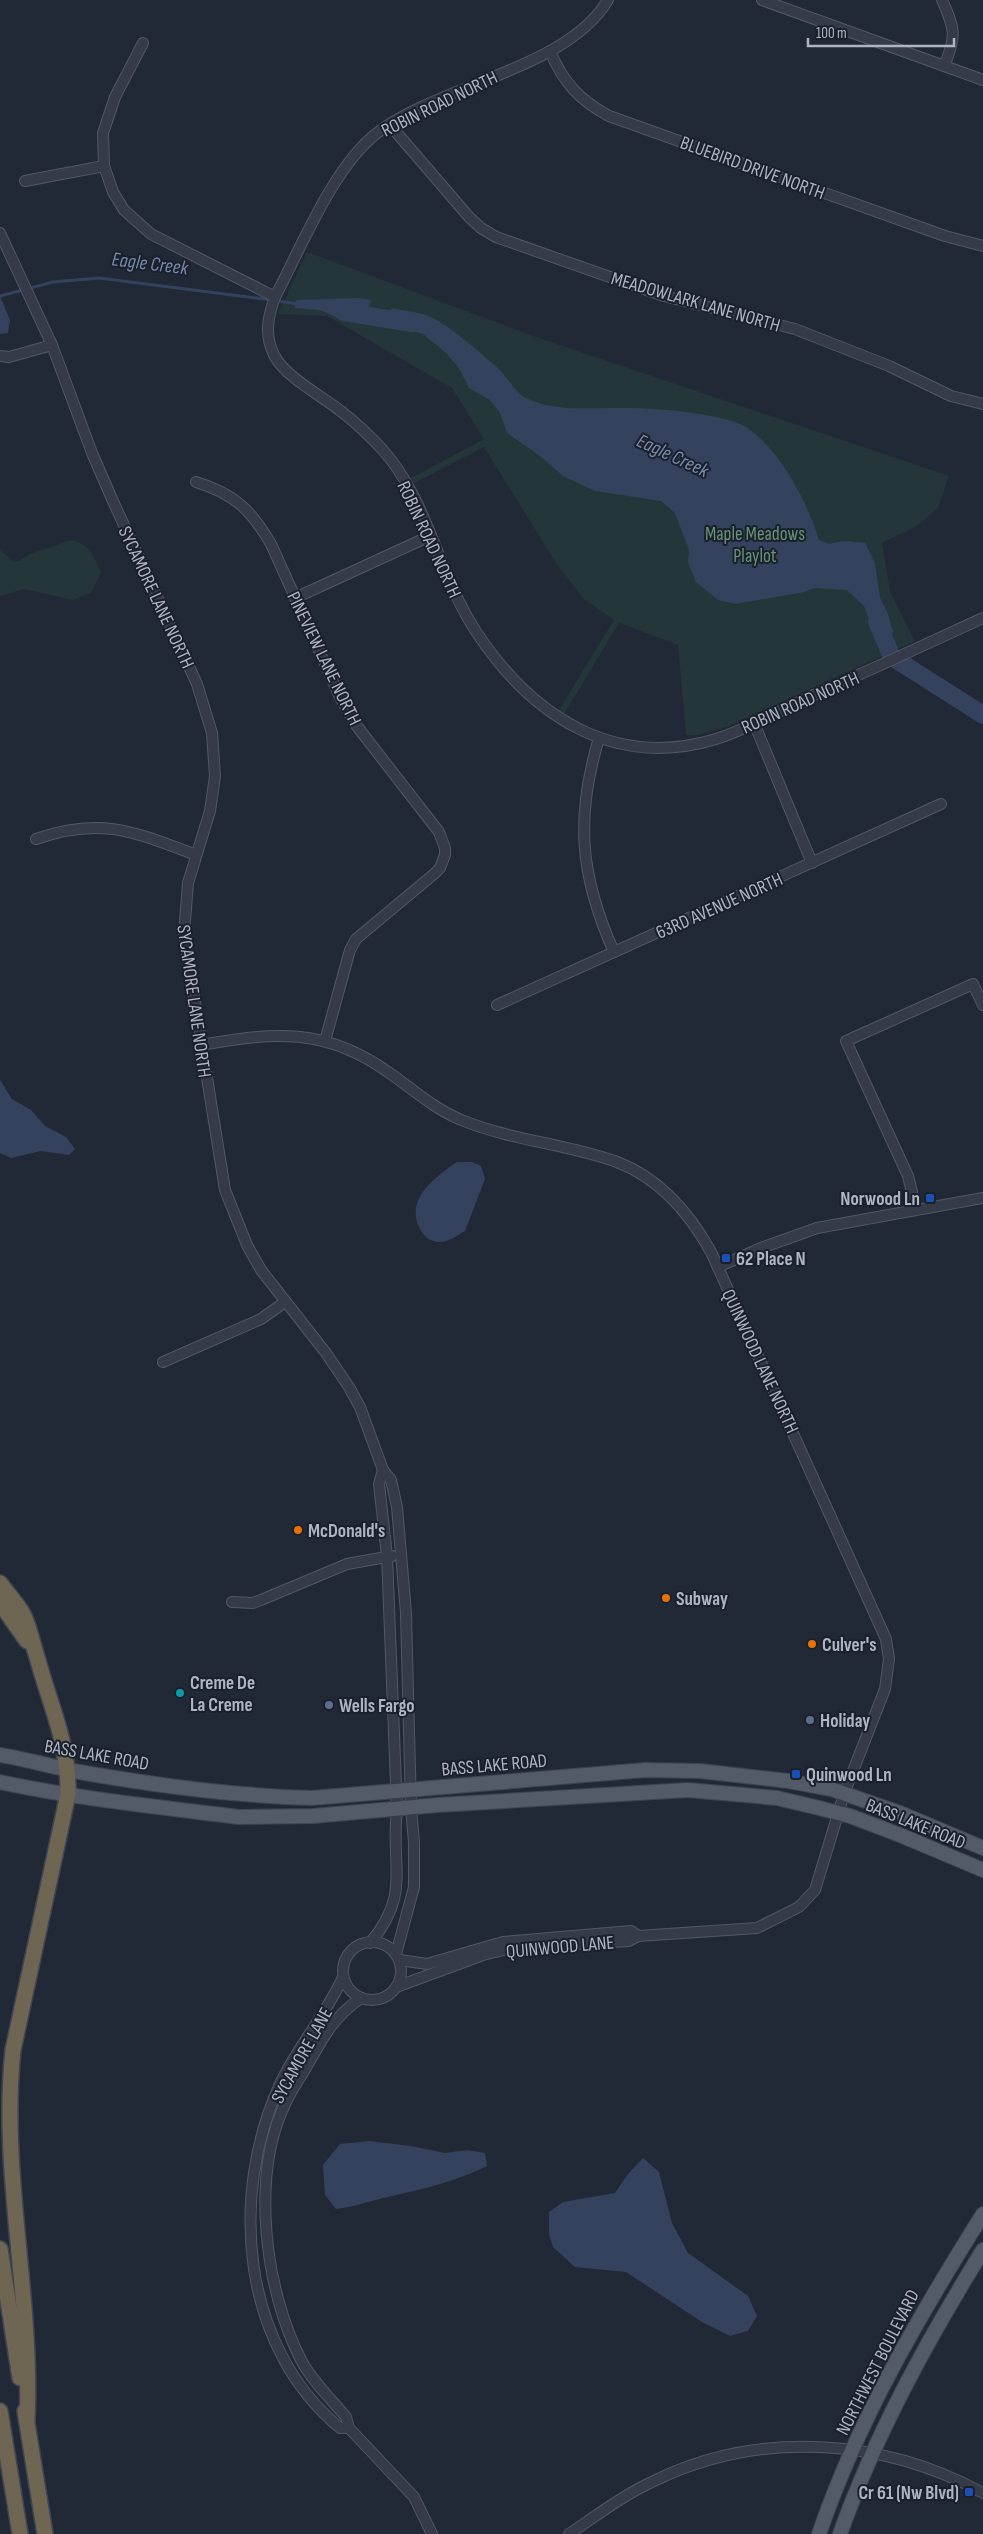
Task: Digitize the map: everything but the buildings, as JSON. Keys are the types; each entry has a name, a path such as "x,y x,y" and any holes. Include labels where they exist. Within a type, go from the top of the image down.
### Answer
{"highway":[{"path":"0,1583 22,1612 31,1633 37,1658 60,1726 68,1770 68,1794 14,2050 8,2093 9,2138 29,2376 27,2421"},
{"path":"0,1603 37,1658"},
{"path":"0,2249 44,2534"},
{"path":"0,2414 20,2534"}],"main road":[{"name":"BASS LAKE ROAD","path":"0,1755 68,1770 190,1789 264,1797 312,1798 670,1770 732,1774 815,1786 844,1794 900,1813 983,1848"},
{"name":"BASS LAKE ROAD","path":"0,1782 68,1794 239,1817 313,1816 688,1790 777,1798 838,1813 983,1870"},
{"name":"NORTHWEST BOULEVARD","path":"819,2534 853,2450 902,2346 983,2214"},
{"name":"NORTHWEST BOULEVARD","path":"840,2534 872,2452 914,2368 983,2250"}],"street":[{"name":"ROBIN ROAD NORTH","path":"608,0 587,26 550,51 390,125 363,145 349,161 336,182 275,297 267,331 274,355 290,372 367,433 388,456 406,482 450,585 467,617 505,671 532,699 554,716 579,730 599,738 634,745 671,746 716,738 983,618"},
{"path":"762,0 983,80"},
{"path":"942,0 951,20 955,36 944,66"},
{"path":"142,43 108,114 103,133 104,166 114,192 124,210 138,224 173,246 275,297"},
{"name":"BLUEBIRD DRIVE NORTH","path":"550,51 571,89 584,102 609,116 936,232 983,246"},
{"name":"MEADOWLARK LANE NORTH","path":"390,125 469,217 481,228 496,237 664,296 796,329 889,366 951,396 983,404"},
{"path":"25,181 104,166"},
{"name":"SYCAMORE LANE NORTH","path":"0,233 52,345 92,453 193,675 209,717 215,776 210,811 188,883 184,934 200,1045 225,1190 247,1245 261,1270 326,1353 349,1387 360,1407 383,1470 391,1480 402,1555 406,1613 411,1808"},
{"path":"0,356 9,357 52,345"},
{"name":"PINEVIEW LANE NORTH","path":"196,482 221,489 247,509 261,526 271,544 340,697 356,725 440,832 445,848 444,862 434,874 356,939 350,950 325,1041"},
{"path":"295,598 430,536"},
{"path":"754,722 812,863"},
{"path":"599,738 588,782 583,814 584,844 588,875 595,905 614,952"},
{"name":"63RD AVENUE NORTH","path":"497,1005 941,804"},
{"path":"36,839 69,829 108,827 156,839 196,855"},
{"path":"914,1210 908,1176 846,1041 973,984 983,1006"},
{"name":"QUINWOOD LANE NORTH","path":"200,1045 280,1035 304,1036 325,1041 370,1059 436,1107 462,1121 504,1134 622,1164 662,1189 680,1207 699,1231 718,1267 886,1639 889,1659 885,1689 838,1813"},
{"path":"718,1267 761,1248 817,1228 983,1198"},
{"path":"163,1362 261,1319 285,1302"},
{"name":"SYCAMORE LANE NORTH","path":"383,1470 379,1484 387,1556 397,1810"},
{"path":"232,1602 253,1603 347,1564 402,1555"},
{"path":"398,1957 384,1944 370,1943 358,1946 349,1953 344,1961 343,1977 349,1990 360,1998 375,2000 386,1996 396,1987 402,1974 398,1957 414,1887 414,1842 411,1808"},
{"path":"370,1943 389,1916 398,1886 395,1824 397,1810"},
{"name":"QUINWOOD LANE","path":"398,1957 427,1964 476,1949 518,1943 629,1941 638,1936 757,1928 799,1907 815,1890 838,1813"},
{"name":"QUINWOOD LANE","path":"396,1987 518,1943"},
{"name":"SYCAMORE LANE","path":"343,1977 335,1994 280,2083 267,2119 254,2163 250,2201 250,2237 256,2286 262,2307 286,2362 307,2397 323,2414 340,2428 349,2428"},
{"name":"SYCAMORE LANE","path":"360,1998 344,2009 332,2023 285,2102 271,2148 266,2202 266,2235 271,2276 278,2304 302,2361 346,2417 349,2428 414,2497 432,2534"},
{"path":"569,2534 611,2505 655,2480 702,2462 738,2452 768,2448 825,2446 872,2452 909,2461 946,2474 983,2493"}],"green space":[{"name":"Maple Meadows Playlot","path":"307,252 536,337 949,476 938,508 917,526 882,543 890,591 915,641 729,726 699,735 686,735 678,645 619,623 564,714 559,710 614,620 584,599 556,563 484,447 414,483 411,478 484,439 452,388 327,316 278,314"},
{"path":"71,540 83,544 87,548 101,572 92,592 73,600 24,589 0,596 0,550 11,560 19,561 30,554"}],"water":[{"path":"0,296 10,320 8,333 0,334"},
{"path":"358,298 371,300 365,319 338,318 320,310 295,308 294,303 297,300"},
{"path":"391,308 425,315 442,323 498,368 522,396 537,402 572,408 633,408 685,412 721,418 746,427 770,448 791,477 808,510 819,540 829,544 844,541 865,543 875,563 880,598 888,614 893,632 886,643 876,637 864,606 847,590 814,588 804,592 736,604 718,600 696,582 688,562 689,550 675,513 661,501 595,491 563,476 540,456 507,433 500,413 490,400 469,388 459,368 446,353 423,334 388,323"},
{"path":"0,1080 12,1099 31,1110 45,1126 66,1137 75,1149 69,1155 41,1151 11,1158 0,1153"},
{"path":"457,1162 472,1162 481,1166 485,1179 465,1231 447,1241 433,1241 419,1227 416,1207 421,1195 429,1184"},
{"path":"369,2141 411,2146 445,2153 467,2150 485,2153 487,2166 438,2184 336,2209 325,2195 323,2165 340,2144"},
{"path":"643,2158 659,2172 672,2223 688,2253 748,2296 757,2316 748,2331 730,2336 702,2322 626,2272 575,2267 553,2247 549,2234 549,2212 563,2202 615,2193 628,2174"}],"waterway":[{"name":"Eagle Creek","path":"0,296 53,282 99,278 271,300"},
{"name":"Eagle Creek","path":"277,301 298,304"},
{"name":"Eagle Creek","path":"344,312 412,323"},
{"name":"Eagle Creek","path":"877,622 892,657 983,715"}],"place":[{"name":"Norwood Ln","path":"930,1198"},
{"name":"62 Place N","path":"726,1258"},
{"name":"McDonald's","path":"298,1530"},
{"name":"Subway","path":"666,1598"},
{"name":"Culver's","path":"812,1644"},
{"name":"Creme De La Creme","path":"180,1693"},
{"name":"Wells Fargo","path":"329,1705"},
{"name":"Holiday","path":"810,1720"},
{"name":"Quinwood Ln","path":"796,1774"},
{"name":"Cr 61 (Nw Blvd)","path":"969,2492"}]}
